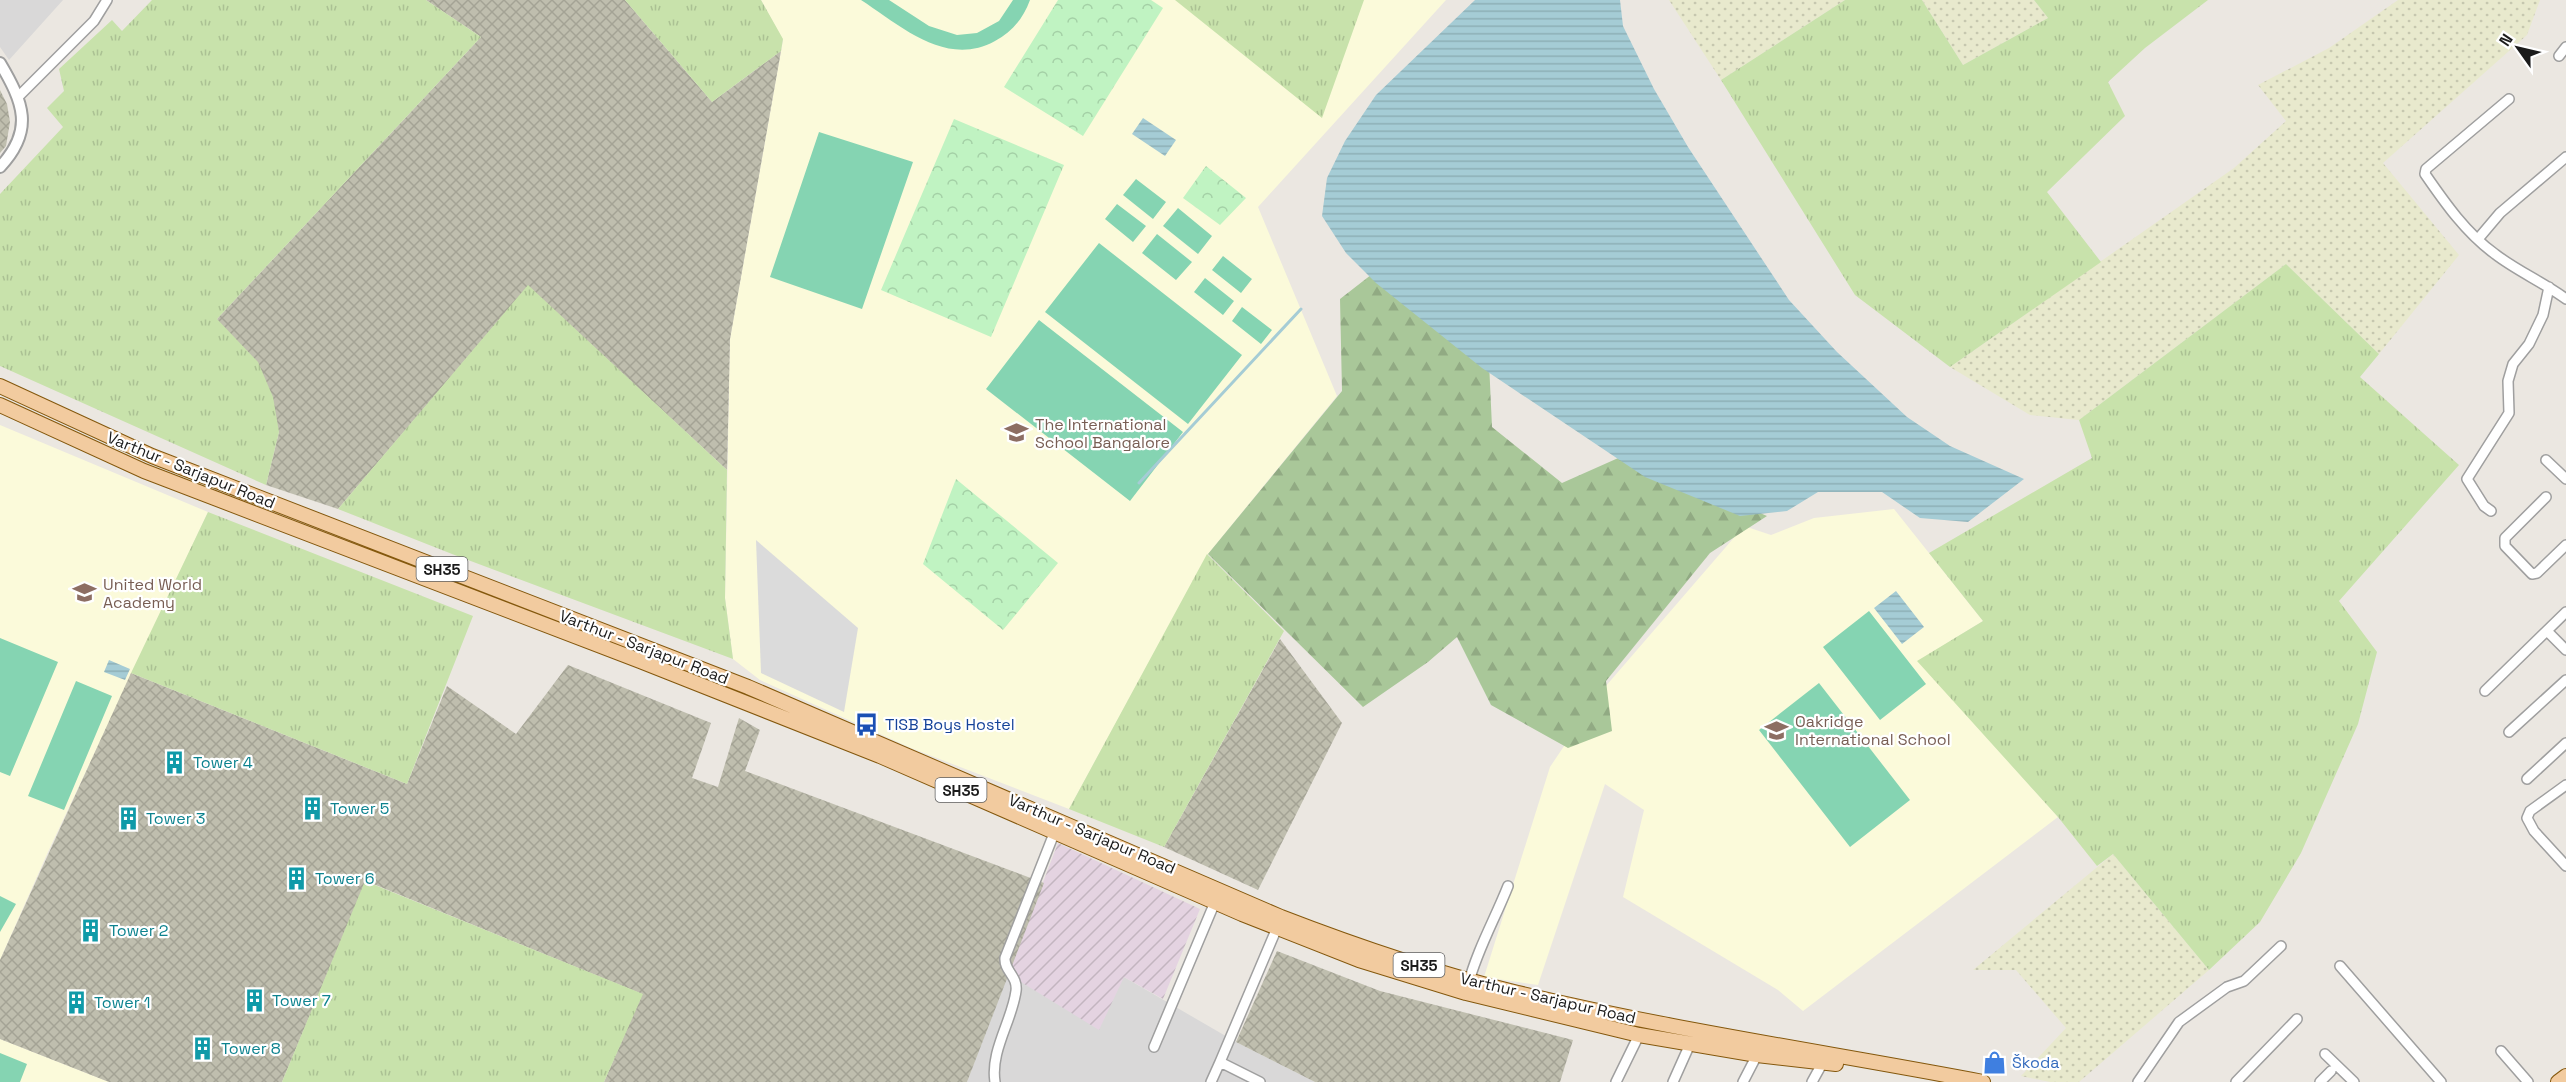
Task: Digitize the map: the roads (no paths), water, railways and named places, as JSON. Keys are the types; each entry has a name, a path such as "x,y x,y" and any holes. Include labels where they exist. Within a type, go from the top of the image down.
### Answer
{"main road":[{"name":"Varthur - Sarjapur Road","path":"0,386 152,456 748,687 1369,964 1467,987 1983,1082"},
{"name":"Varthur - Sarjapur Road","path":"0,405 144,471 744,701 943,782 1215,902 1279,922"},
{"name":"Varthur - Sarjapur Road","path":"1467,987 1639,1035 1757,1056 1823,1062 1948,1082"},
{"path":"2558,1082 2566,1076"}],"street":[{"path":"19,96 94,21 107,0"},
{"path":"2559,56 2566,47"},
{"path":"0,63 19,96 24,123 19,141 0,167"},
{"path":"2509,99 2425,172 2443,200 2478,239 2495,254 2566,299"},
{"path":"2478,239 2500,213 2566,157"},
{"path":"2491,511 2484,506 2468,479 2509,413 2508,381 2513,364 2529,344 2543,315 2549,287"},
{"path":"2546,460 2566,479"},
{"path":"2546,496 2505,538 2505,546 2532,574 2536,573 2566,544"},
{"path":"2485,691 2566,612"},
{"path":"2547,631 2566,650"},
{"path":"2509,732 2566,680"},
{"path":"2527,779 2566,743"},
{"path":"2566,785 2530,812 2527,818 2534,831 2566,866"},
{"path":"994,1082 993,1068 1016,992 1014,976 1005,965 1005,958 1055,831"},
{"path":"1467,987 1486,933 1496,916 1508,886"},
{"path":"1154,1047 1215,902"},
{"path":"1211,1082 1279,922"},
{"path":"2139,1082 2179,1022 2227,987 2244,981 2281,946"},
{"path":"2340,966 2441,1082"},
{"path":"2236,1082 2297,1019"},
{"path":"1616,1082 1639,1035"},
{"path":"1673,1082 1690,1044"},
{"path":"2501,1051 2528,1082"},
{"path":"2325,1054 2354,1082"},
{"path":"1743,1082 1757,1056"},
{"path":"1220,1062 1260,1082"},
{"path":"1812,1082 1823,1062"},
{"path":"2320,1082 2331,1071"}],"water":[{"path":"1475,0 1620,0 1623,26 1654,89 1688,147 1789,300 1837,352 1907,417 1950,446 2024,479 1968,522 1920,518 1882,492 1818,492 1787,511 1740,516 1645,477 1482,368 1376,283 1346,253 1322,216 1327,178 1345,141 1376,95"},
{"path":"1143,118 1176,140 1165,156 1132,134"},
{"path":"1896,591 1924,627 1902,644 1874,608"},
{"path":"109,660 130,669 125,680 104,672"}],"waterway":[{"path":"1139,483 1301,309"}],"place":[{"name":"The International School Bangalore","path":"1017,433"},
{"name":"United World Academy","path":"85,593"},
{"name":"TISB Boys Hostel","path":"867,724"},
{"name":"Oakridge International School","path":"1777,730"},
{"name":"Tower 4","path":"175,762"},
{"name":"Tower 5","path":"312,808"},
{"name":"Tower 3","path":"128,818"},
{"name":"Tower 6","path":"297,878"},
{"name":"Tower 2","path":"91,930"},
{"name":"Tower 7","path":"254,1000"},
{"name":"Tower 1","path":"76,1002"},
{"name":"Tower 8","path":"203,1048"},
{"name":"Škoda","path":"1994,1062"}]}
